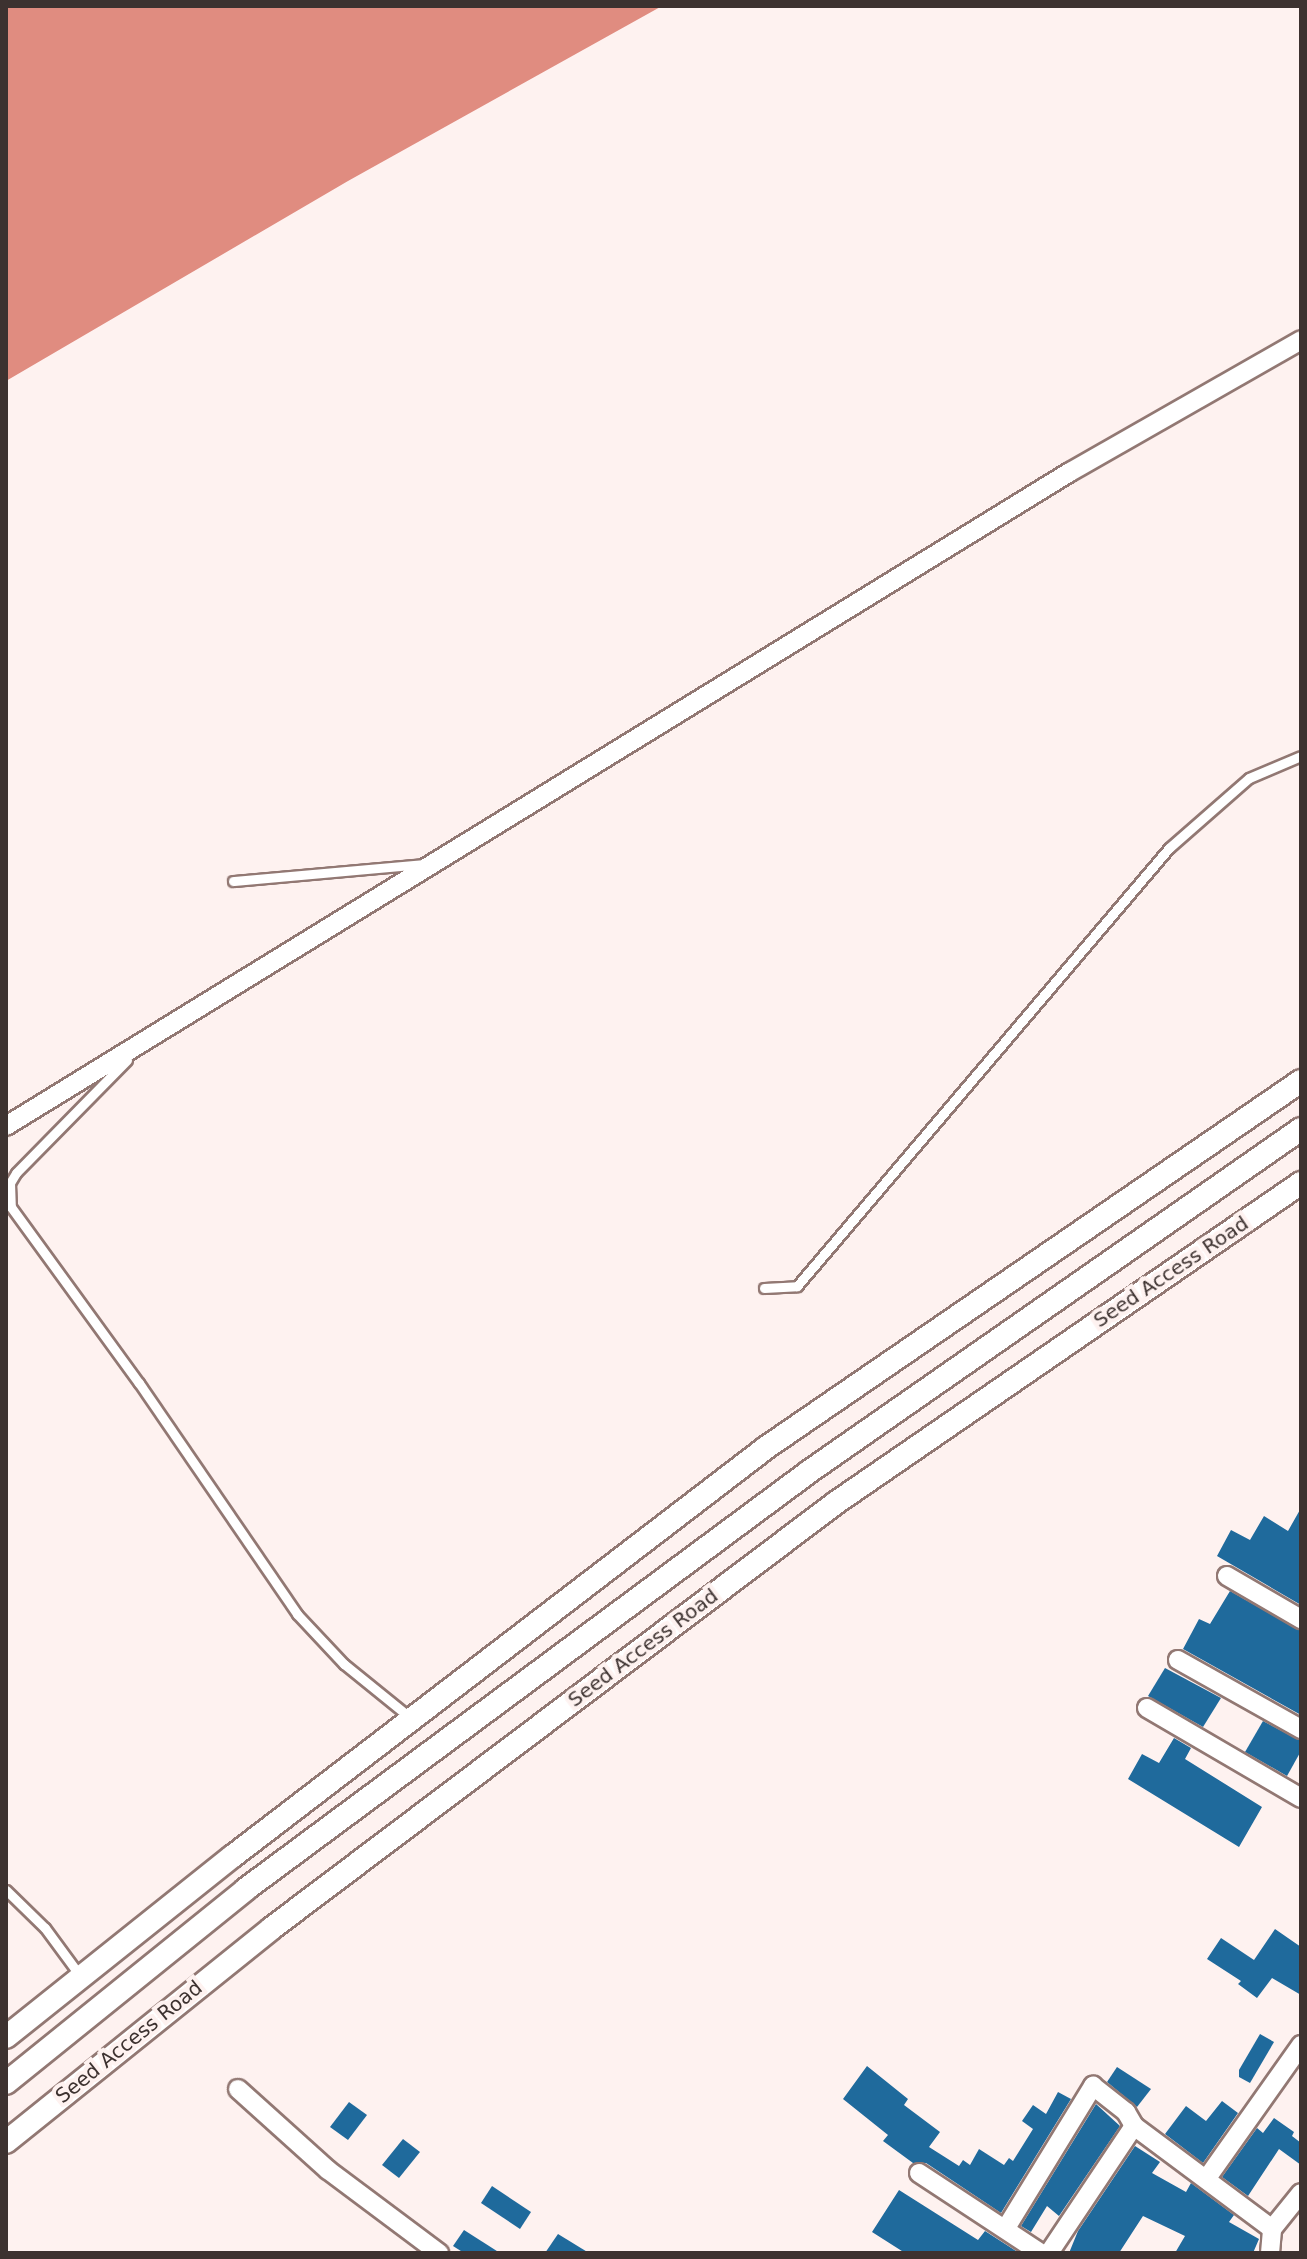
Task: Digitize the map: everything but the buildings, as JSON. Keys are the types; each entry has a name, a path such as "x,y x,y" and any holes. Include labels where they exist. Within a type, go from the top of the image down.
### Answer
{"street":[{"path":"6,1126 151,1033 1070,472 1301,340"},
{"path":"6,2037 412,1719 767,1447 1301,1081"},
{"name":"Seed Access Road","path":"6,2083 246,1889 797,1480 1301,1129"},
{"name":"Seed Access Road","path":"6,2142 272,1928 837,1502 1301,1183"},
{"path":"1227,1576 1301,1619"},
{"path":"1178,1660 1301,1729"},
{"path":"1147,1708 1299,1791"},
{"path":"1207,2178 1301,2045"},
{"path":"1006,2228 1093,2086 1126,2112 1134,2126 1272,2229"},
{"path":"238,2089 328,2170 439,2253"},
{"path":"1049,2253 1134,2126"},
{"path":"919,2173 1041,2253"},
{"path":"1270,2253 1272,2229 1301,2193"}],"lane":[{"path":"764,1288 797,1286 1169,848 1249,778 1301,756"},
{"path":"233,881 430,863"},
{"path":"151,1033 16,1173 10,1183 11,1207 139,1383 297,1614 344,1664 412,1719"},
{"path":"6,1890 45,1928 81,1977"}],"shaded area":[{"path":"6,6 662,6 348,181 6,381"}]}
